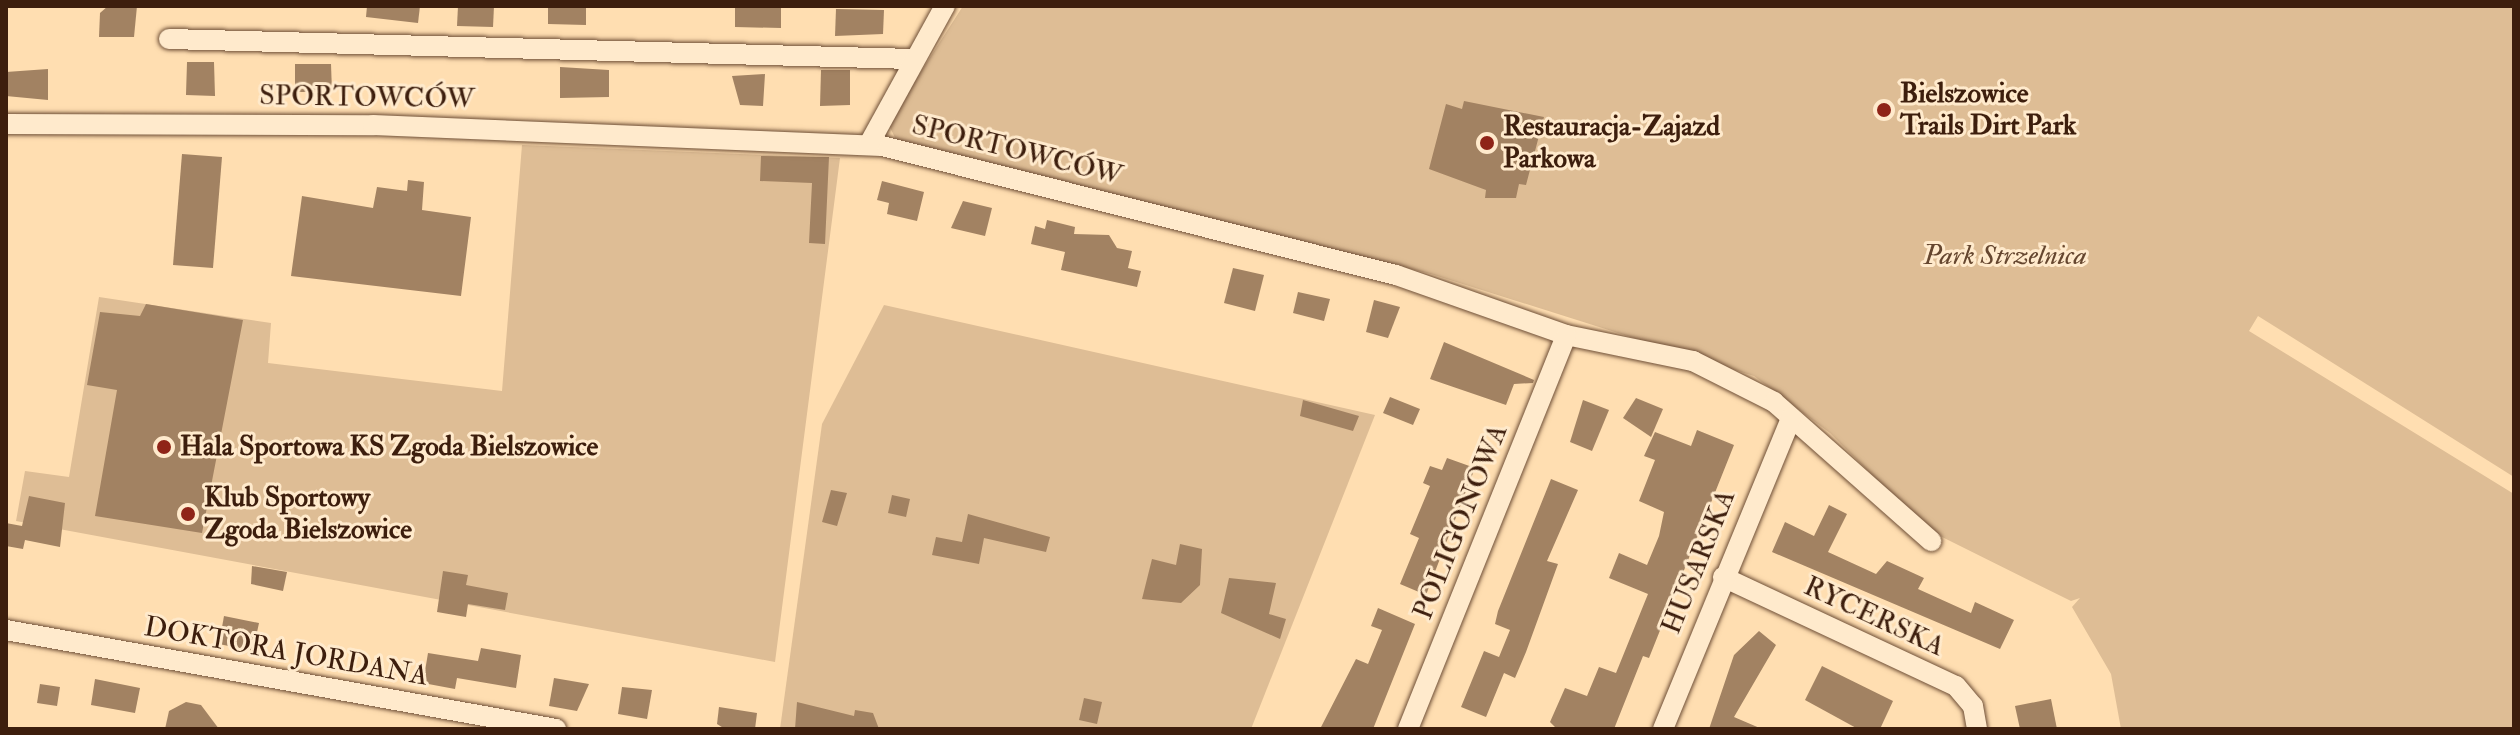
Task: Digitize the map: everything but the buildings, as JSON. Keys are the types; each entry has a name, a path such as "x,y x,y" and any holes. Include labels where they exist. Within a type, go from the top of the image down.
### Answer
{"street":[{"path":"869,144 945,6"},
{"path":"169,39 914,59"},
{"name":"SPORTOWCÓW","path":"6,124 373,125 869,144 1396,275 1566,335 1693,361 1791,418 1931,541"},
{"name":"POLIGONOWA","path":"1408,729 1566,335"},
{"name":"HUSARSKA","path":"1663,729 1791,418"},
{"name":"RYCERSKA","path":"1723,577 1956,686 1973,706 1977,729"},
{"name":"DOKTORA JORDANA","path":"6,630 556,729"}],"green space":[{"name":"Park Strzelnica","path":"963,6 2514,6 2514,477 2258,316 2249,331 2514,494 2514,729 2121,729 2111,674 2072,607 2080,598 2071,601 1926,529 1830,433 1754,376 1431,274 897,142 888,123"},
{"path":"522,145 840,158 775,662 16,521 25,471 69,477 99,297 271,323 268,363 502,391"},
{"path":"884,305 1375,415 1251,729 780,729 822,424"}],"place":[{"name":"Bielszowice Trails Dirt Park","path":"1884,110"},
{"name":"Restauracja-Zajazd Parkowa","path":"1487,143"},
{"name":"Hala Sportowa KS Zgoda Bielszowice","path":"164,447"},
{"name":"Klub Sportowy Zgoda Bielszowice","path":"188,514"}]}
